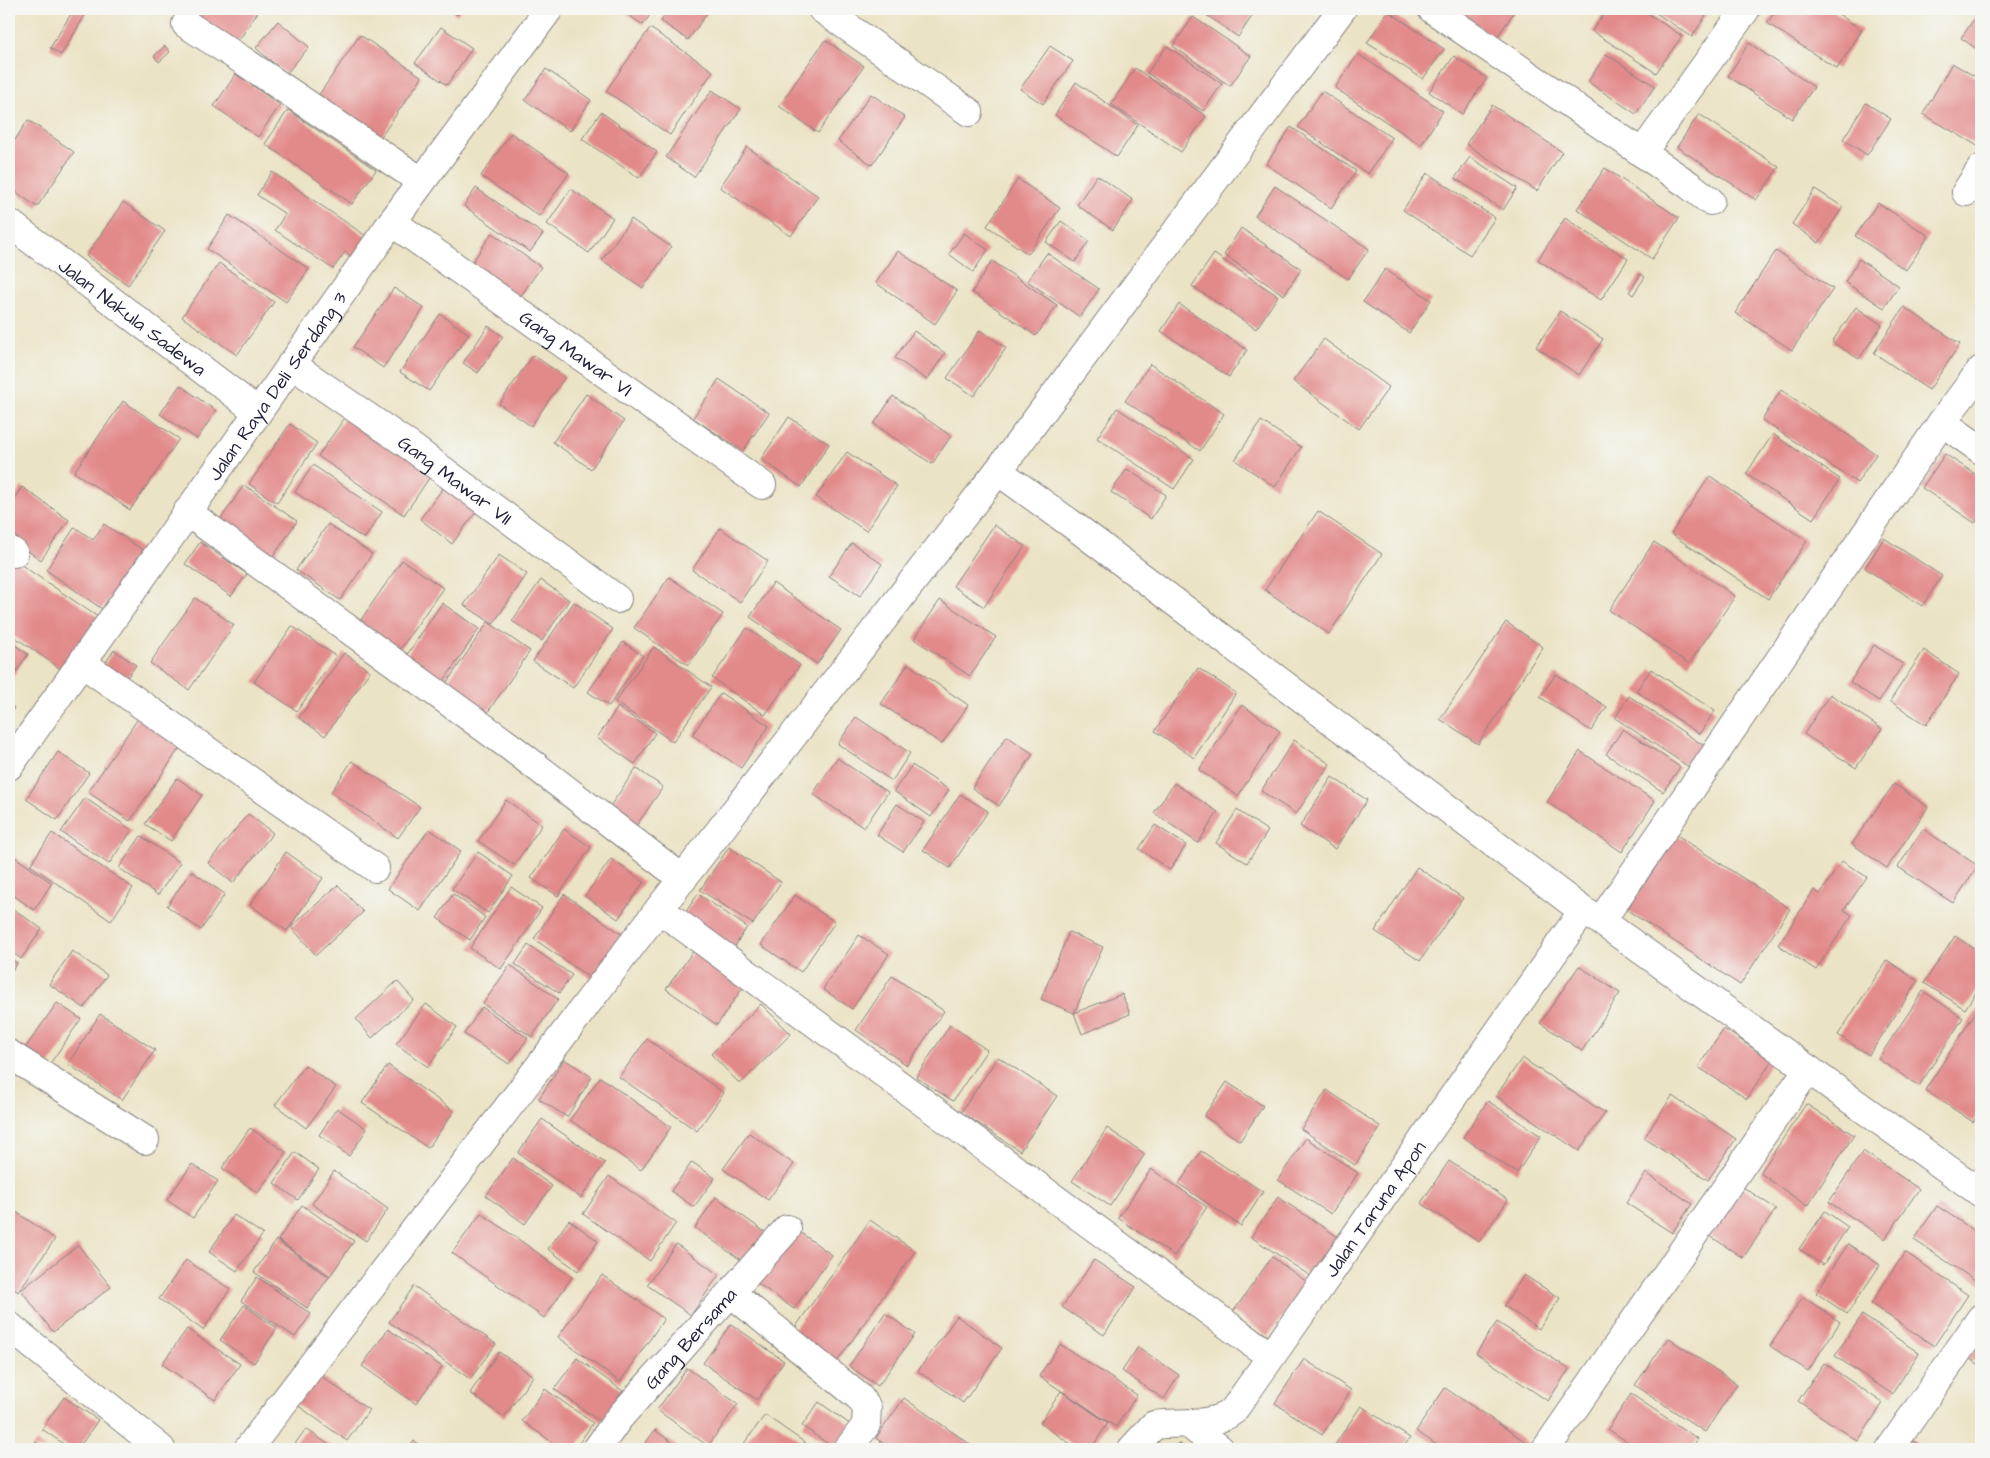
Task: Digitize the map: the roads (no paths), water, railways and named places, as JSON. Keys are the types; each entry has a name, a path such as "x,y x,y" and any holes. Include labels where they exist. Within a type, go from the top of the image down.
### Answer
{"street":[{"name":"Jalan Raya Deli Serdang 3","path":"9,766 257,411 421,181 549,9"},
{"path":"822,9 969,112"},
{"path":"248,1449 659,909 998,471 1342,9"},
{"path":"1432,9 1710,201"},
{"path":"1642,153 1746,9"},
{"path":"186,24 421,181"},
{"path":"1966,192 1981,169"},
{"name":"Gang Mawar VI","path":"392,222 762,485"},
{"name":"Jalan Nakula Sadewa","path":"9,223 257,411"},
{"name":"Gang Mawar VII","path":"291,364 410,446 617,600"},
{"name":"Jalan Taruna Apon","path":"1132,1449 1149,1428 1154,1425 1189,1424 1221,1418 1233,1411 1270,1356 1592,916 1942,422 1981,370"},
{"path":"1942,422 1981,450"},
{"path":"998,471 1089,537 1592,916 1981,1193"},
{"path":"187,512 512,748 683,879"},
{"path":"82,663 375,868"},
{"path":"659,909 1270,1356"},
{"path":"9,1054 145,1140"},
{"path":"1546,1449 1808,1069"},
{"name":"Gang Bersama","path":"597,1449 619,1418 787,1229"},
{"path":"731,1293 859,1397 867,1408 866,1425 848,1449"},
{"path":"1890,1449 1981,1318"},
{"path":"9,1326 161,1449"},
{"path":"1189,1424 1220,1449"}]}
